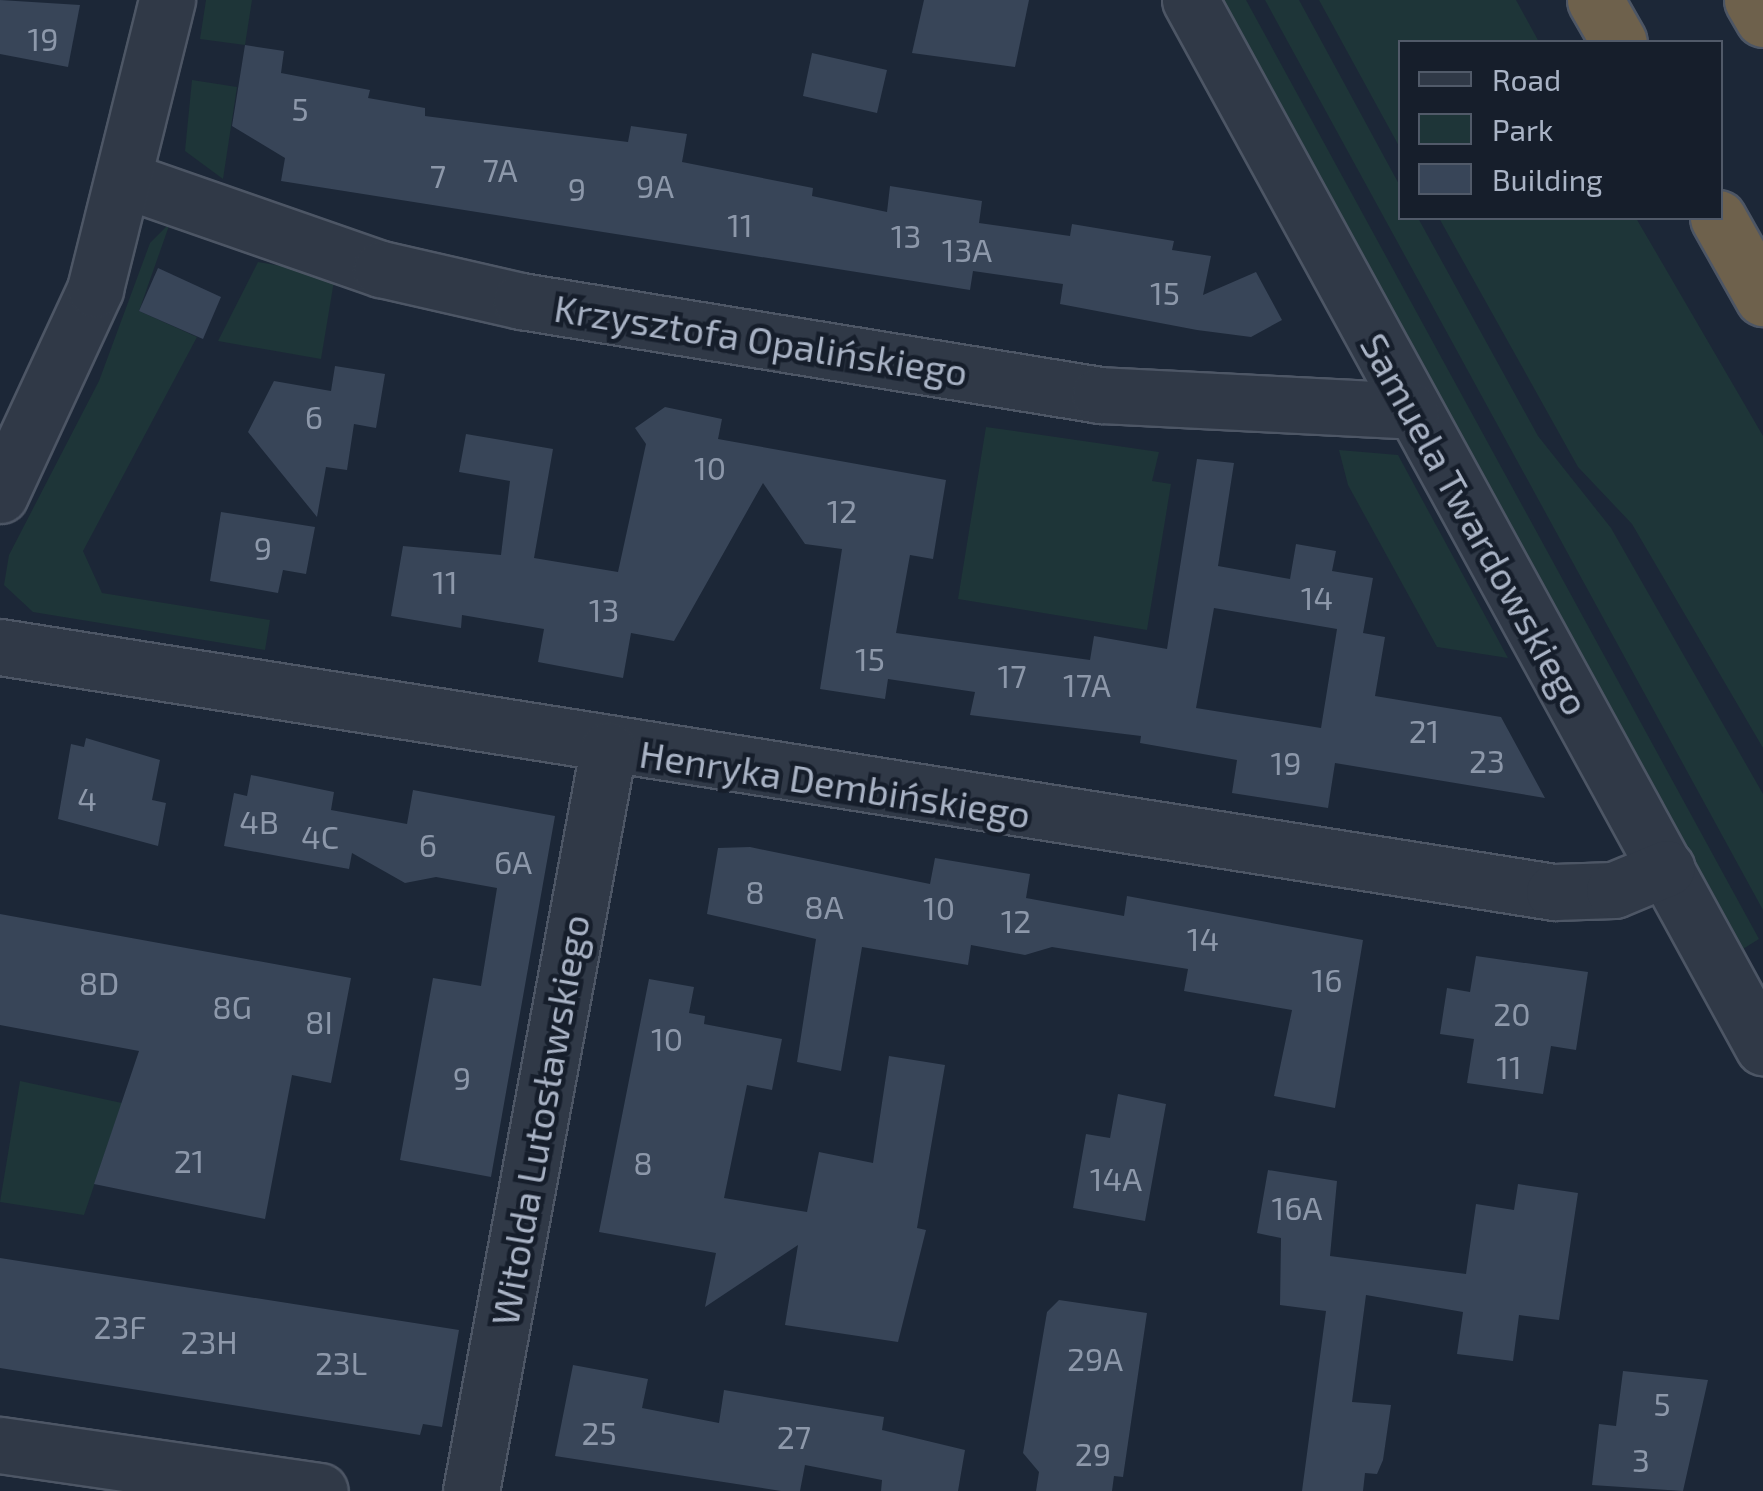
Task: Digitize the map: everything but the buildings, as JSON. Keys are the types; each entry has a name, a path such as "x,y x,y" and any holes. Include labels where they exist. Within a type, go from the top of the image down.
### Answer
{"highway":[{"path":"1596,0 1618,40"},
{"path":"1752,0 1763,19"},
{"path":"1719,220 1763,298"}],"street":[{"path":"0,495 95,289 128,181 167,0"},
{"name":"Samuela Twardowskiego","path":"1190,0 1410,410 1763,1047"},
{"name":"Krzysztofa Opalińskiego","path":"128,181 382,270 522,301 1100,395 1410,410"},
{"name":"Henryka Dembińskiego","path":"0,647 608,750 1554,892 1614,890 1667,868"},
{"name":"Witolda Lutosławskiego","path":"471,1491 608,750"},
{"path":"0,1445 320,1491"}],"green space":[{"path":"206,0 252,0 245,45 200,39"},
{"path":"1217,0 1246,0 1759,939 1738,952"},
{"path":"1265,0 1299,0 1398,182 1398,220 1419,220 1538,436 1611,528 1763,794 1763,910"},
{"path":"1319,0 1516,0 1538,40 1398,40 1398,144"},
{"path":"192,80 237,87 223,179 185,151"},
{"path":"1440,220 1637,220 1763,436 1763,748 1632,524 1578,467"},
{"path":"170,223 139,311 197,337 83,551 102,593 270,620 265,650 33,612 4,585 9,555 99,381 150,243"},
{"path":"258,262 335,275 321,359 218,341"},
{"path":"986,427 1159,452 1152,481 1171,484 1147,630 958,599"},
{"path":"1339,450 1398,455 1508,658 1437,647 1348,485"},
{"path":"20,1081 122,1103 84,1215 0,1202"}]}
